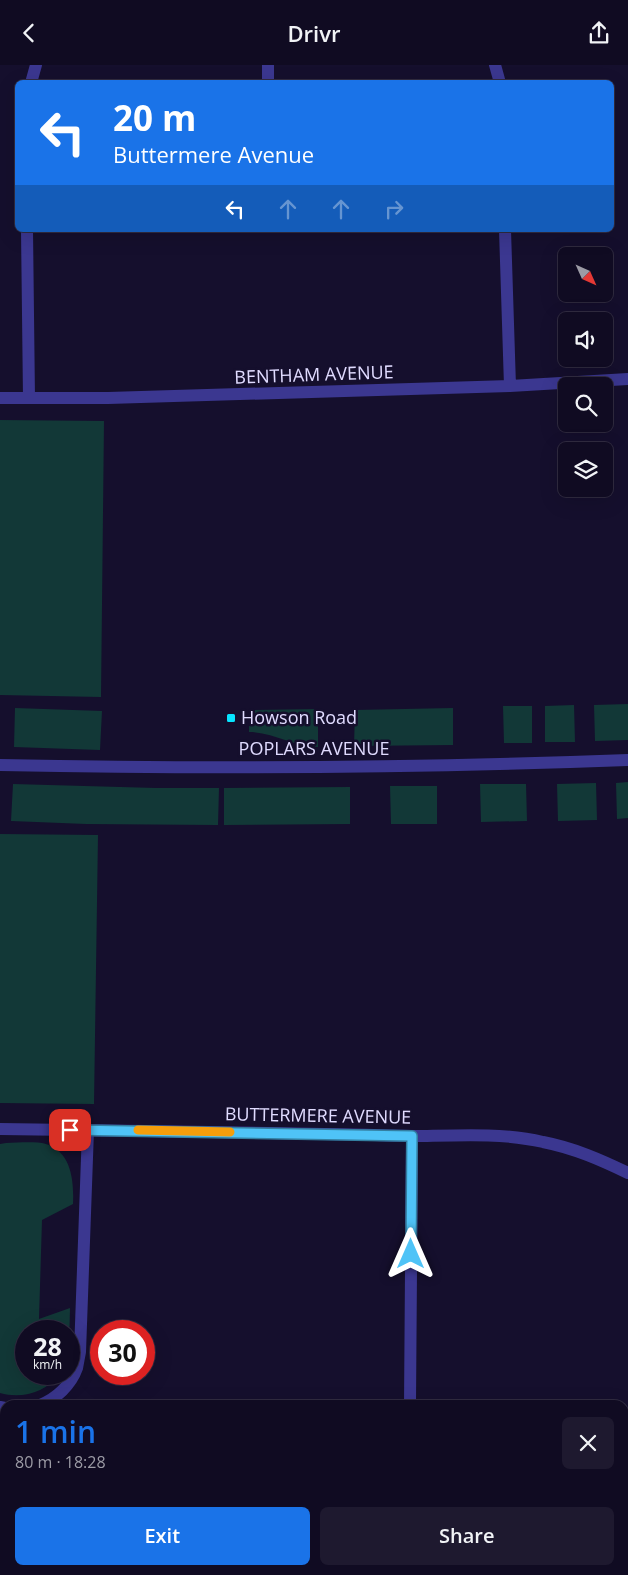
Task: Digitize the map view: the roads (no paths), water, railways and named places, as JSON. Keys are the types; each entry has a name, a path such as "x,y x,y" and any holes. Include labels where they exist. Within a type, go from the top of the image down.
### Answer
{"street":[{"path":"32,80 36,65"},
{"path":"268,65 268,80"},
{"path":"495,65 499,80"},
{"path":"27,232 29,398"},
{"path":"505,232 510,387"},
{"name":"BENTHAM AVENUE","path":"0,398 108,398 510,387 628,379"},
{"name":"POPLARS AVENUE","path":"0,765 340,768 628,760"},
{"name":"BUTTERMERE AVENUE","path":"0,1129 412,1136 480,1135 542,1141 601,1159 628,1173"},
{"path":"50,1400 60,1393 70,1381 77,1368 80,1352 88,1130"},
{"path":"410,1400 412,1136"}],"place":[{"name":"Howson Road","path":"231,718"}]}
